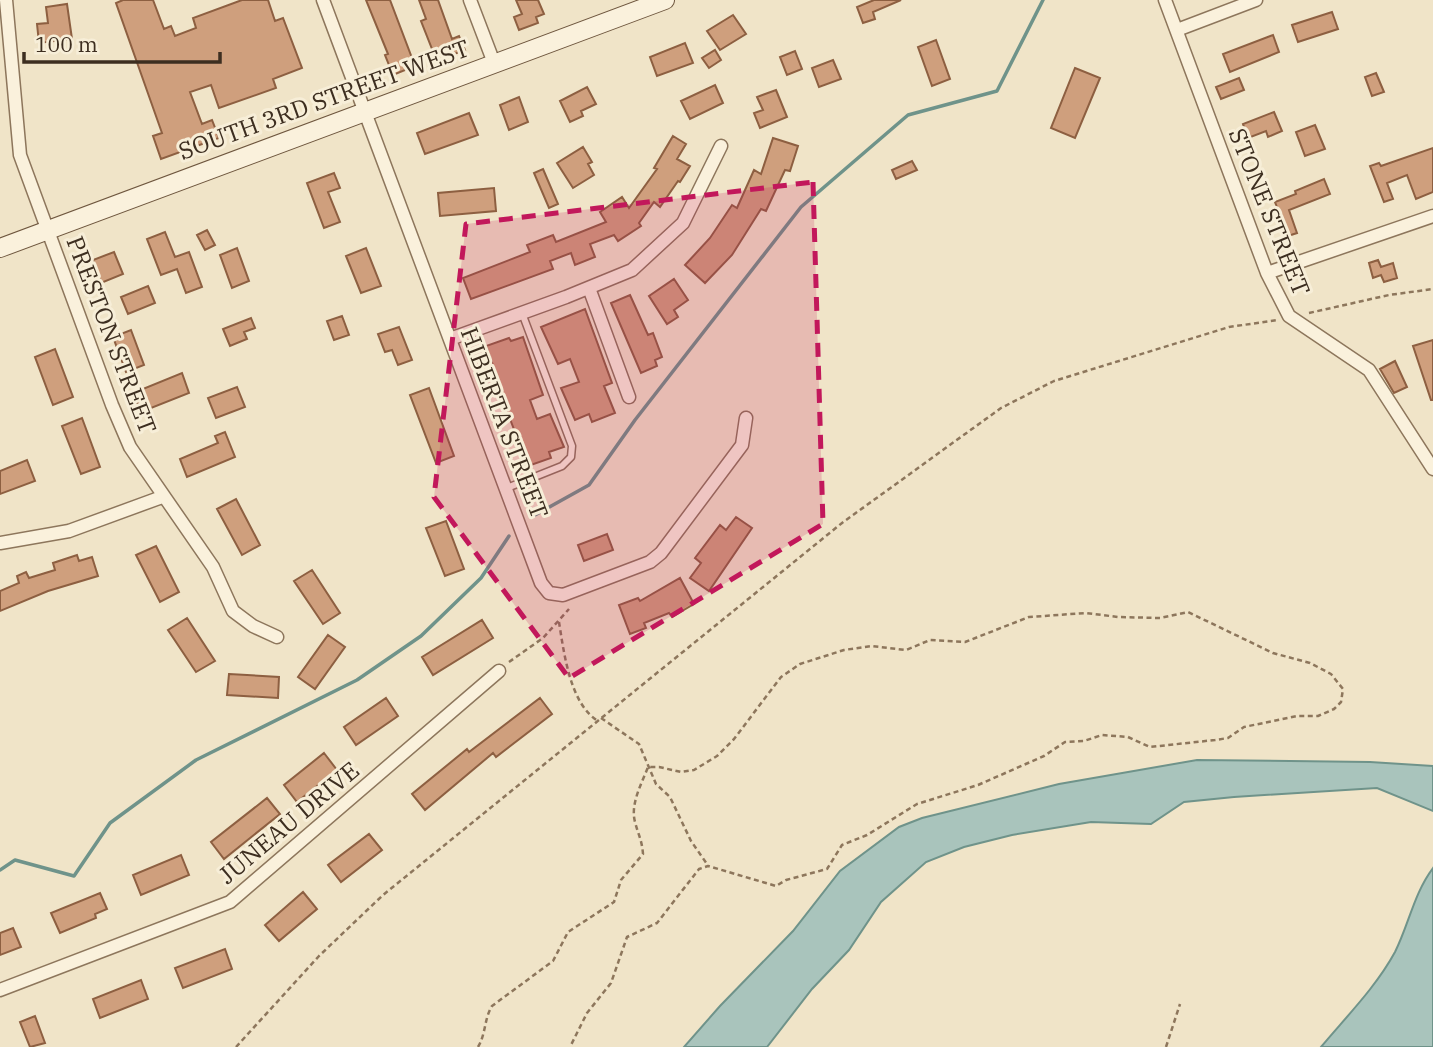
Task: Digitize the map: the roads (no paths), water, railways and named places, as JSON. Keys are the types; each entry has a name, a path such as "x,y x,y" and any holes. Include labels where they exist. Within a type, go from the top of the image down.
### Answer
{"street":[{"name":"PRESTON STREET","path":"6,0 20,155 112,405 130,447 213,567 233,611 253,626 277,637"},
{"name":"HIBERTA STREET","path":"323,0 541,583 549,593 563,595 640,567 661,553 742,445 746,418"},
{"path":"470,0 494,63"},
{"name":"STONE STREET","path":"1165,0 1267,273 1289,317 1369,370 1433,469"},
{"path":"1177,30 1256,0"},
{"name":"SOUTH 3RD STREET WEST","path":"0,248 657,1"},
{"path":"450,339 632,270 682,223 721,146"},
{"path":"1267,273 1433,216"},
{"path":"589,288 629,397"},
{"path":"0,543 69,531 162,496"},
{"name":"JUNEAU DRIVE","path":"0,990 230,902 499,671"}],"lane":[{"path":"507,488 562,466 571,457 572,446 522,313"}],"water":[{"path":"1197,760 1370,762 1433,766 1433,811 1377,788 1234,797 1184,802 1151,824 1091,822 1012,835 964,847 926,862 881,902 849,950 812,989 767,1047 684,1047 793,931 840,871 899,827 922,818 1059,784"},
{"path":"1433,868 1433,1047 1321,1047 1387,965 1400,941 1416,898"}],"waterway":[{"path":"535,515 589,485 635,420 801,207 908,115 997,91 1043,0"},
{"path":"0,870 15,860 74,876 110,823 196,760 357,680 421,636 481,578 509,536"}]}
